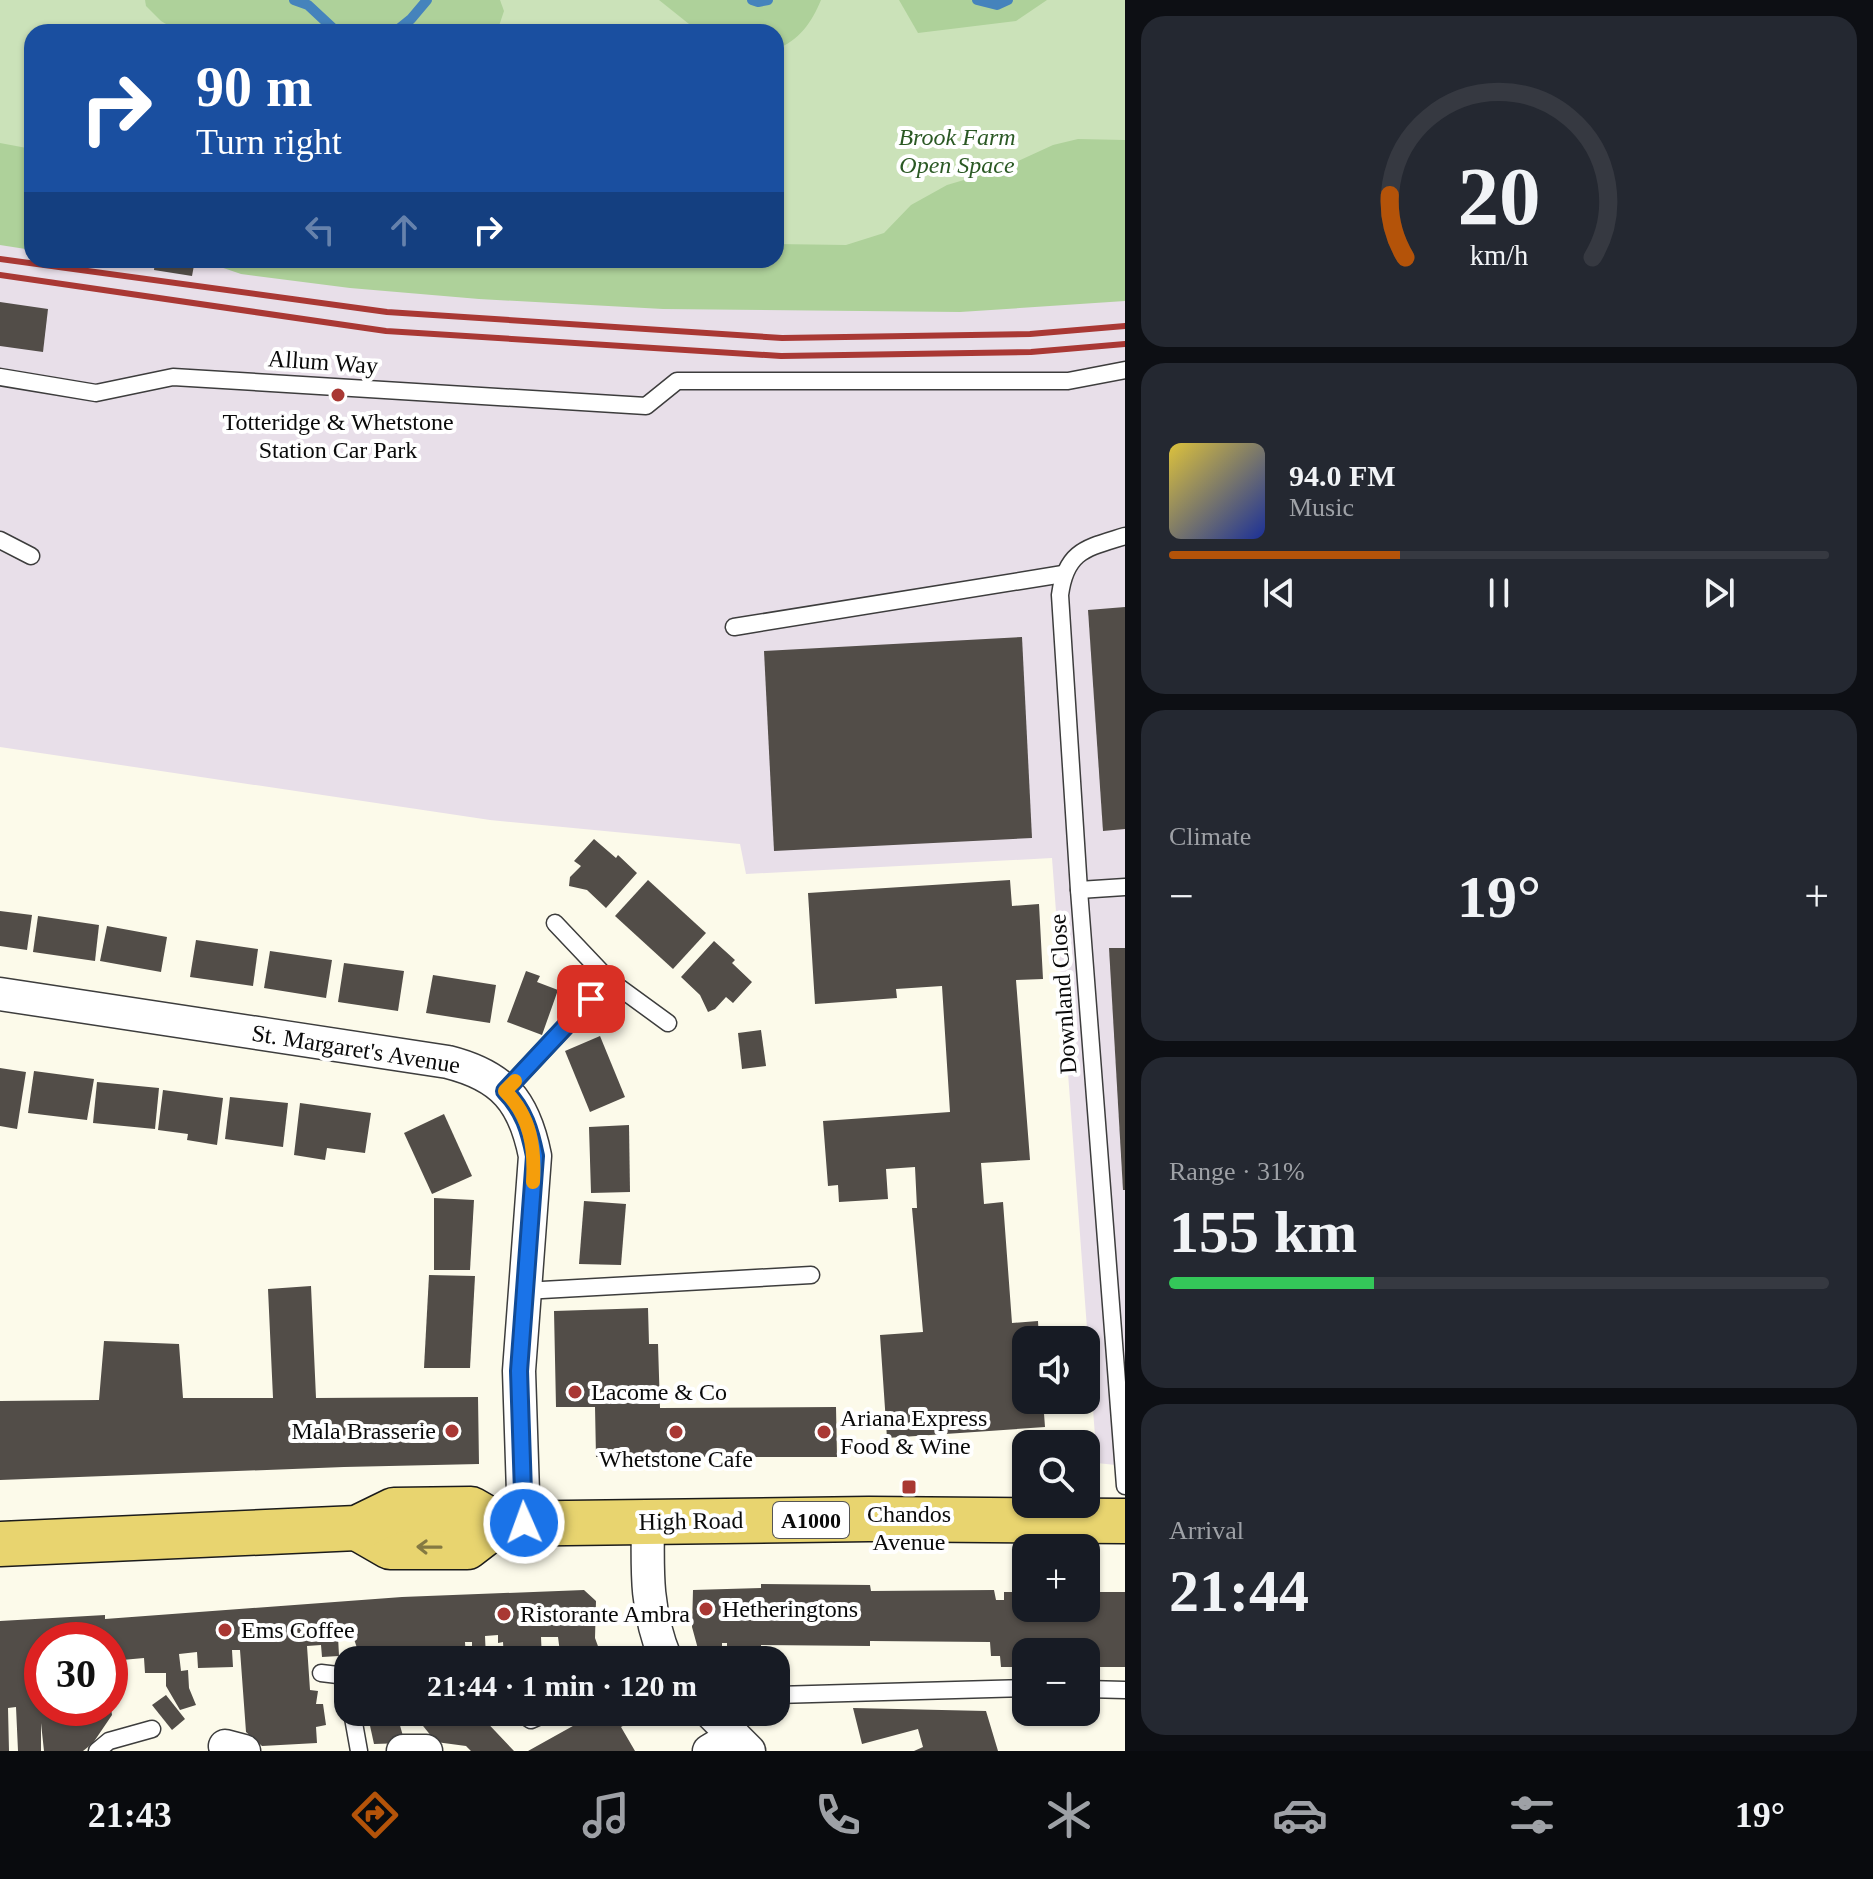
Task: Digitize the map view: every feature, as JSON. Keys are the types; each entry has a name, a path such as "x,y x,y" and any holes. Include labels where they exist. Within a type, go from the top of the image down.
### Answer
{"main road":[{"name":"High Road","path":"511,1524 869,1519 1125,1521"},
{"path":"0,1544 357,1528 390,1547 467,1547 511,1524"}],"street":[{"name":"St. Margaret's Avenue","path":"0,994 448,1062 492,1078 514,1099 529,1126 535,1156 511,1524"},
{"path":"648,1522 647,1591 658,1646"},
{"path":"719,1726 731,1746"},
{"path":"403,1751 426,1751"}],"lane":[{"name":"Allum Way","path":"0,377 96,393 173,377 646,406 677,381 1068,381 1125,370"},
{"path":"734,627 1063,574 1082,549 1125,536"},
{"path":"0,540 31,556"},
{"name":"Downland Close","path":"1063,574 1060,595 1079,890 1119,1334 1125,1486"},
{"path":"1079,890 1125,887"},
{"path":"555,923 609,980 668,1023"},
{"path":"505,1091 609,980"},
{"path":"524,1291 811,1275"},
{"path":"321,1673 334,1675"},
{"path":"790,1695 1012,1688"},
{"path":"1100,1689 1125,1690"},
{"path":"355,1726 359,1751"},
{"path":"97,1751 109,1741 152,1729"}],"shaded area":[{"path":"0,224 24,228 24,268 420,268 1125,297 1125,1466 1100,1463 1100,1430 1095,1430 1093,1414 1100,1414 1100,1326 1087,1326 1052,858 746,874 740,844 490,820 0,747"}],"green space":[{"name":"Brook Farm Open Space","path":"0,0 1125,0 1125,297 784,261 784,24 24,24 24,229 0,225"},
{"path":"145,0 500,0 504,11 500,24 166,24 146,6"},
{"path":"659,0 821,0 804,30 784,46 784,24 689,24"},
{"path":"899,0 1047,0 1016,21 918,33"},
{"path":"1078,139 1125,140 1125,301 960,312 663,309 350,288 241,274 223,268 784,268 784,244 846,245 884,233 911,205 947,185 1001,169 1053,145"},
{"path":"0,143 24,148 24,249 0,245"}],"building":[{"path":"154,268 194,268 192,276"},
{"path":"0,302 48,309 43,352 0,346"},
{"path":"1125,607 1125,829 1103,831 1088,610"},
{"path":"1022,637 1032,838 774,851 764,651"},
{"path":"594,839 637,873 606,908 587,890 569,886 570,877 581,866 574,861"},
{"path":"648,880 706,933 673,969 615,916"},
{"path":"1010,880 1012,906 1039,904 1043,979 1016,980 1030,1160 981,1163 984,1204 1003,1202 1012,1323 1038,1321 1038,1326 1012,1326 1012,1414 1044,1414 1045,1427 887,1438 880,1335 923,1332 912,1208 917,1208 915,1167 886,1169 888,1199 839,1202 838,1185 828,1186 823,1121 950,1112 942,986 896,989 897,998 815,1004 808,893"},
{"path":"0,911 32,915 27,950 0,946"},
{"path":"38,916 99,925 95,961 33,952"},
{"path":"107,926 167,937 161,972 100,961"},
{"path":"196,940 258,949 253,986 190,977"},
{"path":"714,941 735,960 732,963 752,982 733,1003 726,997 708,1012 700,995 681,977"},
{"path":"1109,948 1125,948 1125,1190 1123,1190"},
{"path":"270,951 332,960 326,998 264,988"},
{"path":"344,963 404,971 398,1011 338,1002"},
{"path":"526,971 540,976 537,982 558,990 542,1035 507,1022"},
{"path":"433,975 496,985 490,1023 426,1013"},
{"path":"761,1030 766,1066 742,1069 738,1033"},
{"path":"600,1036 625,1097 590,1112 565,1051"},
{"path":"0,1068 26,1072 17,1129 0,1126"},
{"path":"34,1071 94,1079 87,1120 28,1113"},
{"path":"97,1082 159,1088 155,1129 93,1123"},
{"path":"163,1090 223,1098 217,1145 187,1140 188,1134 158,1130"},
{"path":"230,1097 288,1103 283,1147 225,1139"},
{"path":"300,1103 371,1113 365,1153 327,1148 325,1160 294,1155"},
{"path":"444,1114 472,1176 432,1194 404,1133"},
{"path":"629,1125 630,1192 591,1193 589,1127"},
{"path":"434,1198 474,1200 470,1270 434,1270"},
{"path":"584,1201 626,1204 621,1265 579,1264"},
{"path":"429,1275 475,1276 470,1368 424,1368"},
{"path":"311,1286 316,1398 478,1397 479,1464 0,1480 0,1401 99,1400 104,1341 179,1344 183,1398 273,1398 268,1289"},
{"path":"648,1308 649,1344 658,1344 660,1408 836,1407 837,1457 596,1457 595,1407 556,1407 554,1311"},
{"path":"761,1584 870,1585 871,1591 994,1590 996,1600 1004,1600 1004,1592 1012,1592 1012,1622 1100,1622 1100,1592 1125,1592 1125,1667 1100,1667 1100,1638 1012,1638 1012,1667 1001,1667 1000,1656 991,1656 990,1642 870,1641 870,1646 727,1646 727,1643 722,1643 722,1646 697,1646 692,1627 693,1590 761,1588"},
{"path":"584,1590 596,1601 595,1638 598,1646 559,1646 558,1637 541,1637 541,1646 503,1646 503,1642 498,1643 498,1635 485,1636 485,1646 472,1646 472,1642 465,1642 465,1646 356,1646 353,1636 338,1636 338,1646 334,1646 334,1656 322,1657 321,1645 307,1646 310,1690 318,1691 316,1704 323,1704 326,1725 316,1727 317,1743 262,1746 246,1732 240,1650 232,1650 233,1667 198,1668 197,1652 179,1654 181,1671 188,1670 189,1688 196,1705 180,1710 166,1686 166,1673 145,1673 144,1658 128,1659 128,1622 24,1622 24,1726 41,1726 41,1751 18,1751 16,1707 8,1708 9,1751 0,1751 0,1621 105,1615 105,1619 402,1597"},
{"path":"166,1695 185,1719 172,1730 152,1705"},
{"path":"853,1708 986,1711 998,1751 914,1751 923,1747 918,1729 862,1744"},
{"path":"41,1726 105,1726 83,1751 44,1751"},
{"path":"370,1726 400,1726 405,1743 374,1744"},
{"path":"423,1726 490,1726 514,1751 471,1751 466,1746 436,1742"},
{"path":"573,1726 623,1726 635,1751 528,1751"}],"waterway":[{"path":"294,0 308,5 328,24"},
{"path":"405,24 427,0"},
{"path":"752,0 768,0"},
{"path":"977,0 997,5 1008,0"}],"railway":[{"path":"0,259 24,262"},
{"path":"66,268 387,312 782,338 1030,334 1125,326"},
{"path":"0,275 386,331 781,356 1031,352 1125,344"}],"slow traffic":[{"path":"515,1081 505,1091 514,1099 529,1126 535,1156 533,1182"}],"place":[{"name":"Totteridge & Whetstone Station Car Park","path":"338,395"},
{"name":"Lacome & Co","path":"575,1392"},
{"name":"Mala Brasserie","path":"452,1431"},
{"name":"Whetstone Cafe","path":"676,1432"},
{"name":"Ariana Express Food & Wine","path":"824,1432"},
{"name":"Chandos Avenue","path":"909,1487"},
{"name":"Hetheringtons","path":"706,1609"},
{"name":"Ristorante Ambra","path":"504,1614"},
{"name":"Ems Coffee","path":"225,1630"}],"route":[{"path":"524,1523 519,1371 535,1156 529,1126 514,1099 505,1091 591,999"}]}
